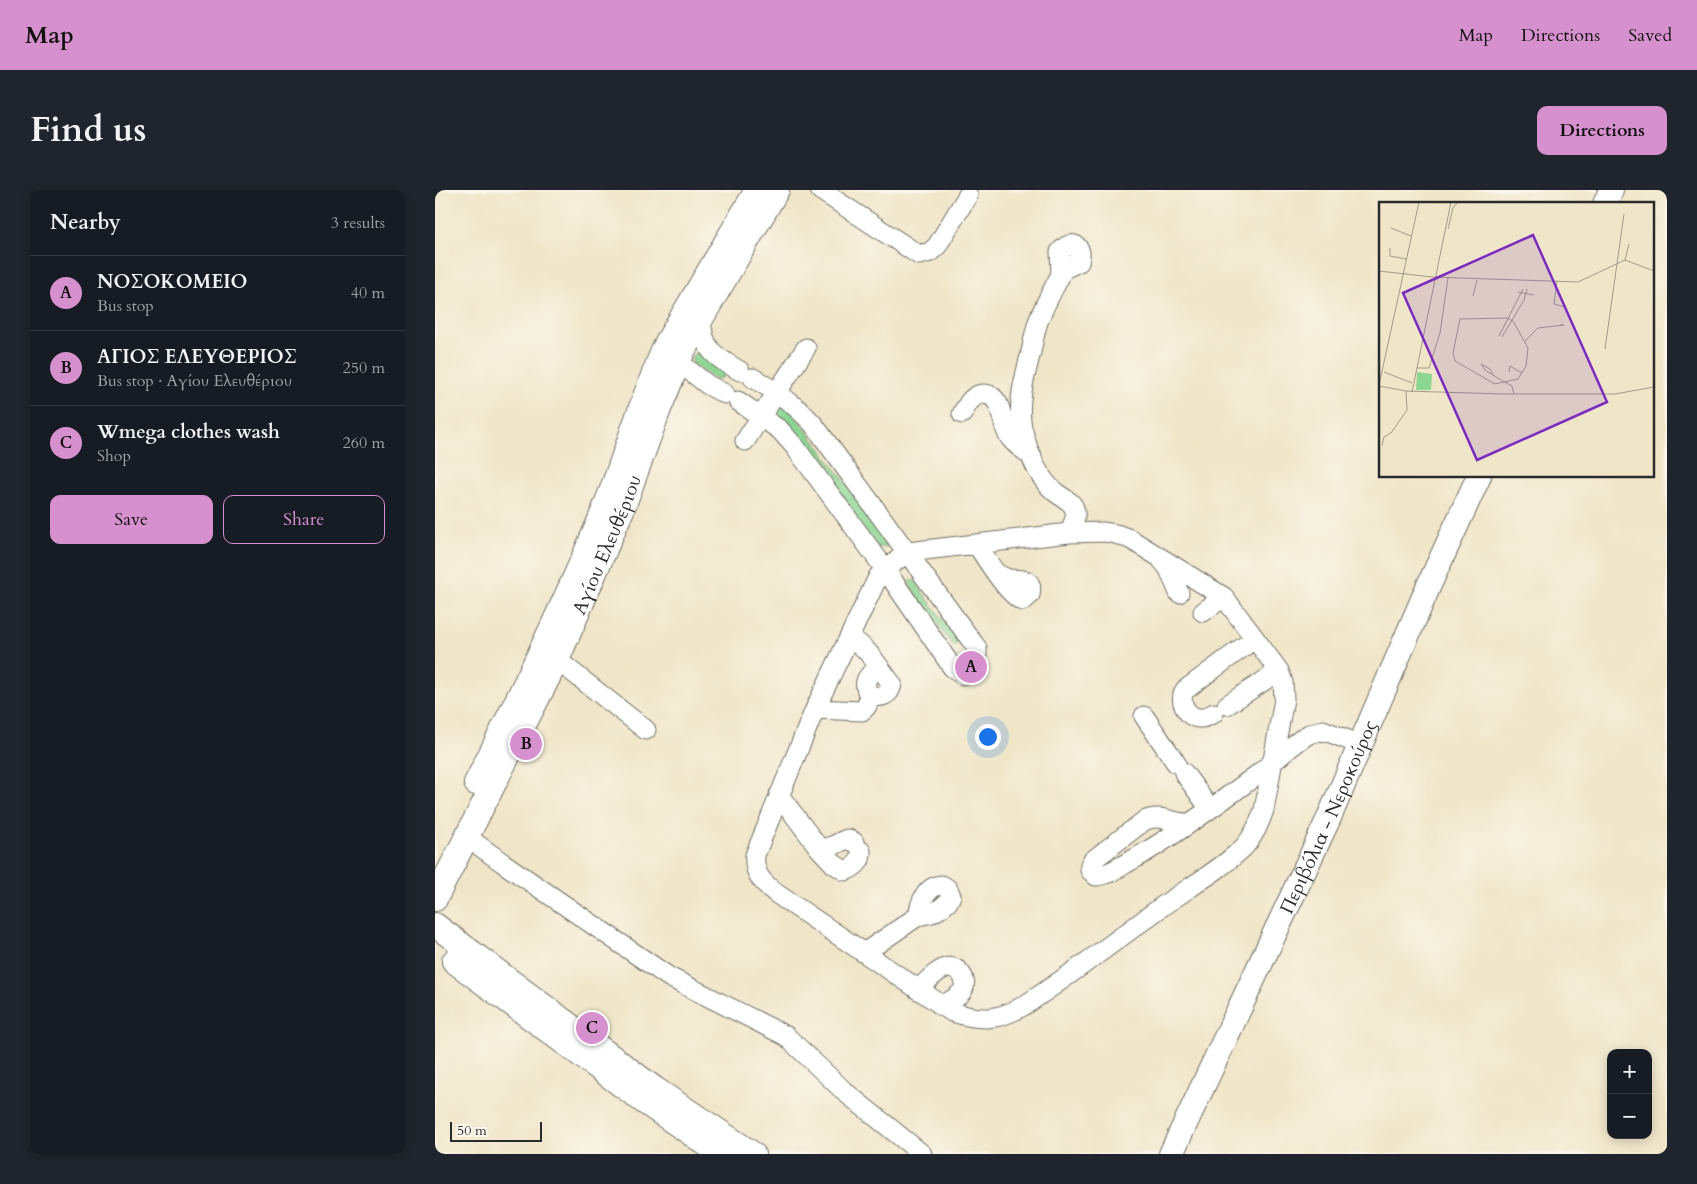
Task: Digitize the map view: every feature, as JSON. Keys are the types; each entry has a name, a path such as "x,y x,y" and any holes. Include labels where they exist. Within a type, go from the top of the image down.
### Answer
{"main road":[{"name":"Αγίου Ελευθέριου","path":"435,864 542,652 676,347 757,190"},
{"name":"Αγίου Ελευθέριου","path":"435,899 557,660 622,510 659,409 676,347 701,319 777,190"},
{"path":"1606,202 1611,190"},
{"name":"Περιβόλια - Νεροκούρος","path":"1171,1154 1328,820 1429,585 1478,478"},
{"path":"435,925 655,1089 753,1154"},
{"path":"435,946 643,1101 721,1154"}],"street":[{"path":"820,190 919,254 930,252 937,246 968,195"},
{"path":"1061,274 1038,323 1021,396 1022,426 1032,456 1046,482 1054,492 1073,505 1075,510 1069,533"},
{"path":"701,319 702,334 706,345 717,358"},
{"path":"659,409 684,383 695,382 707,385 732,398 780,430 885,569 952,667 970,669 977,648 814,425 801,410 777,392 717,358 676,347"},
{"path":"676,347 707,385"},
{"path":"745,441 806,348"},
{"path":"962,414 968,403 977,395 986,394 993,397 998,405 1008,435 1013,442 1032,456"},
{"path":"1103,532 1130,539 1223,597 1279,671 1283,682 1284,699 1263,810 1258,826 1245,846 1222,866 1191,886 1039,996 1010,1014 977,1019 952,1012 941,1006 777,894 765,885 755,870 755,855 815,709 878,577 907,552 977,545 1069,533 1103,532"},
{"path":"977,545 998,574"},
{"path":"1154,553 1169,570 1179,592"},
{"path":"1203,612 1223,597"},
{"path":"815,709 862,711 867,706 869,695 884,696 891,689 892,684 865,649 850,638"},
{"path":"1254,639 1185,690 1181,700 1183,706 1194,717 1199,718 1221,709 1279,671"},
{"path":"557,660 646,730"},
{"path":"1144,716 1210,809"},
{"path":"1189,823 1180,823 1160,817 1144,821 1093,860 1090,870 1096,876 1114,871 1189,823 1210,809 1297,742 1317,731 1331,732 1361,745"},
{"path":"779,795 819,848 834,864 845,871 857,864 862,856 857,847 847,839 826,849 819,848"},
{"path":"467,837 669,977 786,1036 845,1092 922,1154"},
{"path":"864,953 918,916"},
{"path":"918,990 948,967 959,972 965,983 963,990 941,1006"}],"green space":[{"path":"697,352 724,368 725,375 716,379 692,363 692,356"},
{"path":"778,405 787,405 889,539 886,547 876,547 774,417 773,413"},
{"path":"913,579 959,642 953,646 908,583"}],"place":[{"name":"ΝΟΣΟΚΟΜΕΙΟ","path":"971,667"},
{"name":"ΑΓΙΟΣ ΕΛΕΥΘΕΡΙΟΣ","path":"526,744"},
{"name":"Wmega clothes wash","path":"592,1028"}]}
